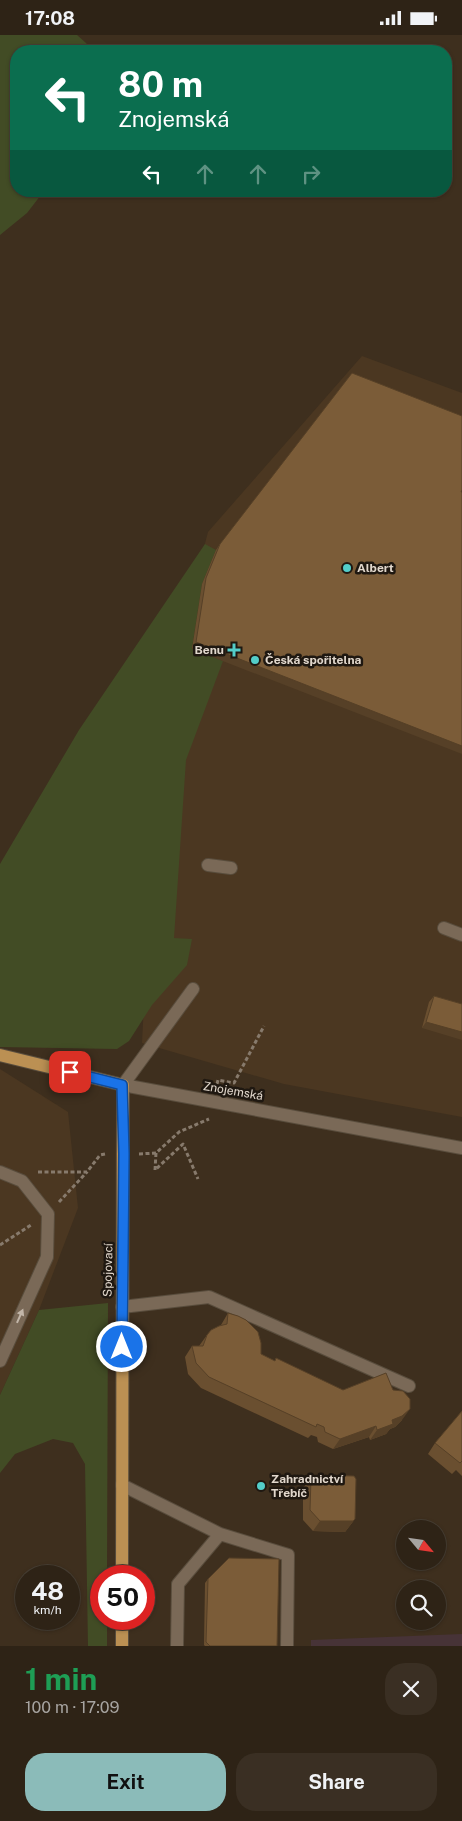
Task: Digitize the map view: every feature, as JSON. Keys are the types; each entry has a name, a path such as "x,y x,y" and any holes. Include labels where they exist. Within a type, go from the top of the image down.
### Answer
{"main road":[{"name":"Znojemská","path":"0,1055 122,1085"},
{"name":"Spojovací","path":"122,1085 124,1154 122,1565"},
{"path":"122,1630 122,1646"}],"street":[{"path":"208,865 232,868"},
{"path":"444,928 462,935"},
{"path":"122,1085 194,989"},
{"name":"Znojemská","path":"122,1085 462,1148"},
{"path":"0,1172 22,1181 48,1214 47,1257 0,1361"},
{"path":"122,1307 209,1297 409,1386"},
{"path":"122,1485 220,1534 288,1555 287,1646"},
{"path":"177,1646 178,1584 220,1534"}],"path":[{"path":"156,1153 155,1170 183,1144 198,1179"},
{"path":"0,1245 48,1214 100,1155 124,1154"},
{"path":"32,1172 87,1172"}],"shaded area":[{"path":"362,356 462,393 462,1117 284,1084 142,1043 158,724 208,532"},
{"path":"0,1069 68,1112 78,1208 39,1310 0,1395"},
{"path":"462,1634 462,1646 311,1646 311,1640"}],"green space":[{"path":"0,35 77,35 88,45 10,45 10,197 39,197 27,213 0,235"},
{"path":"205,544 216,550 202,584 192,648 223,661 186,760 174,938 192,939 187,965 152,1005 129,1041 117,1049 0,1047 0,864 79,730"},
{"path":"108,1303 107,1565 90,1565 90,1630 107,1630 107,1646 88,1646 85,1464 73,1443 53,1439 15,1454 0,1473 0,1395 39,1310"}],"building":[{"path":"352,373 462,416 462,746 196,642 206,578 220,544"},
{"path":"434,996 462,1004 462,1032 426,1022"},
{"path":"228,1313 246,1320 258,1332 261,1354 275,1361 276,1358 343,1390 386,1373 393,1390 403,1391 410,1399 410,1409 402,1416 392,1420 393,1424 377,1430 376,1426 340,1439 325,1432 324,1427 317,1424 316,1427 209,1377 196,1363 192,1346 203,1346 211,1330 227,1324"},
{"path":"462,1411 462,1461 460,1463 435,1443"},
{"path":"314,1475 354,1476 356,1479 355,1519 353,1521 320,1521 310,1510 311,1478"},
{"path":"229,1558 279,1559 277,1646 210,1646 206,1642 208,1579"}],"place":[{"name":"Albert","path":"347,568"},
{"name":"Benu","path":"234,650"},
{"name":"Česká spořitelna","path":"255,660"},
{"name":"Zahradnictví Třebíč","path":"261,1486"}],"route":[{"path":"70,1072 122,1085 124,1154 122,1347"}]}
